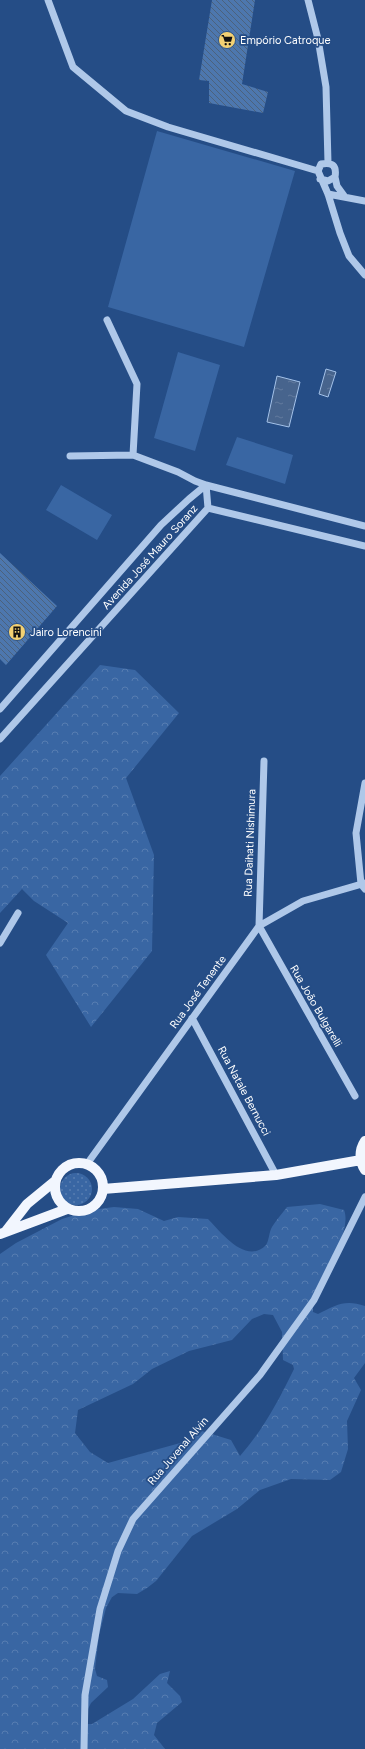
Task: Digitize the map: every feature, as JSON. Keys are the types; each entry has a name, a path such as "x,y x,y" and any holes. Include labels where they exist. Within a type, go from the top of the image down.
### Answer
{"main road":[{"path":"365,1141 360,1152 365,1170"},
{"path":"103,1189 276,1175 361,1160"},
{"path":"79,1163 87,1164 99,1174 102,1181 103,1189 101,1197 90,1208 83,1211 67,1209 56,1197 55,1181 58,1174 67,1166 79,1163"},
{"path":"3,1232 27,1204 55,1181"},
{"path":"3,1232 38,1221 67,1209"}],"street":[{"path":"48,0 73,67 126,111 168,127 318,170"},
{"path":"308,0 318,39 326,87 328,163"},
{"path":"345,197 337,186 335,176 336,171 334,166 328,163 322,164 318,170 320,179 328,194 340,233 349,256 365,275"},
{"path":"320,179 328,181 335,176"},
{"path":"328,194 365,201"},
{"path":"107,320 138,384 133,455"},
{"path":"70,456 133,455 178,472 206,485 365,526"},
{"path":"206,485 208,508"},
{"name":"Avenida José Mauro Soranz","path":"0,709 161,526 206,485"},
{"name":"Avenida José Mauro Soranz","path":"0,739 208,508 365,546"},
{"name":"Rua Daihati Nishimura","path":"259,926 264,761"},
{"path":"364,885 356,833 365,783"},
{"name":"Rua José Tenente","path":"87,1164 259,926 303,901 364,885"},
{"path":"0,943 18,913"},
{"name":"Rua João Bulgarelli","path":"259,926 355,1096"},
{"name":"Rua Natale Bernucci","path":"192,1018 276,1175"},
{"name":"Rua Juvenal Alvin","path":"84,1749 85,1695 100,1609 118,1551 133,1519 260,1375 314,1300 365,1197"}],"green space":[{"path":"157,131 295,171 244,347 108,307"},
{"path":"178,352 220,365 195,451 154,438"},
{"path":"237,437 293,455 285,484 226,465"},
{"path":"61,485 112,515 97,540 46,510"},
{"path":"100,665 135,670 179,713 126,778 154,855 152,951 91,1027 46,955 68,923 34,901 22,889 0,913 0,776"},
{"path":"73,1173 79,1173 89,1180 92,1189 91,1195 85,1202 79,1205 73,1205 63,1198 60,1192 60,1186 67,1176"},
{"path":"320,1204 344,1210 346,1219 344,1230 335,1255 317,1290 313,1312 318,1314 346,1303 365,1306 365,1363 354,1378 361,1390 347,1421 348,1449 341,1472 330,1480 291,1479 260,1490 237,1509 192,1536 156,1581 147,1588 137,1594 118,1593 112,1597 106,1608 99,1635 95,1669 97,1676 107,1680 108,1687 91,1703 83,1719 85,1724 92,1724 133,1699 160,1674 170,1671 167,1683 180,1696 182,1702 157,1723 154,1735 165,1749 0,1749 0,1254 16,1243 62,1219 91,1210 114,1207 138,1209 164,1221 178,1217 208,1219 226,1238 242,1249 250,1251 258,1250 266,1245 272,1227 287,1207","holes":["264,1314 273,1315 282,1332 283,1360 293,1365 294,1369 270,1414 256,1436 240,1456 231,1440 202,1431 191,1440 108,1463 90,1452 75,1433 78,1410 133,1384 152,1369 189,1351 232,1340 252,1319"]}],"water":[{"path":"326,369 336,372 328,397 319,394"},
{"path":"277,376 300,382 289,427 267,422"}],"building":[{"name":"Empório Catroque","path":"212,0 255,0 242,84 268,92 263,113 209,103 209,81 199,80"},
{"name":"Jairo Lorencini","path":"0,553 57,606 6,665 0,659"}],"place":[{"name":"Empório Catroque","path":"227,40"},
{"name":"Jairo Lorencini","path":"17,632"}]}
